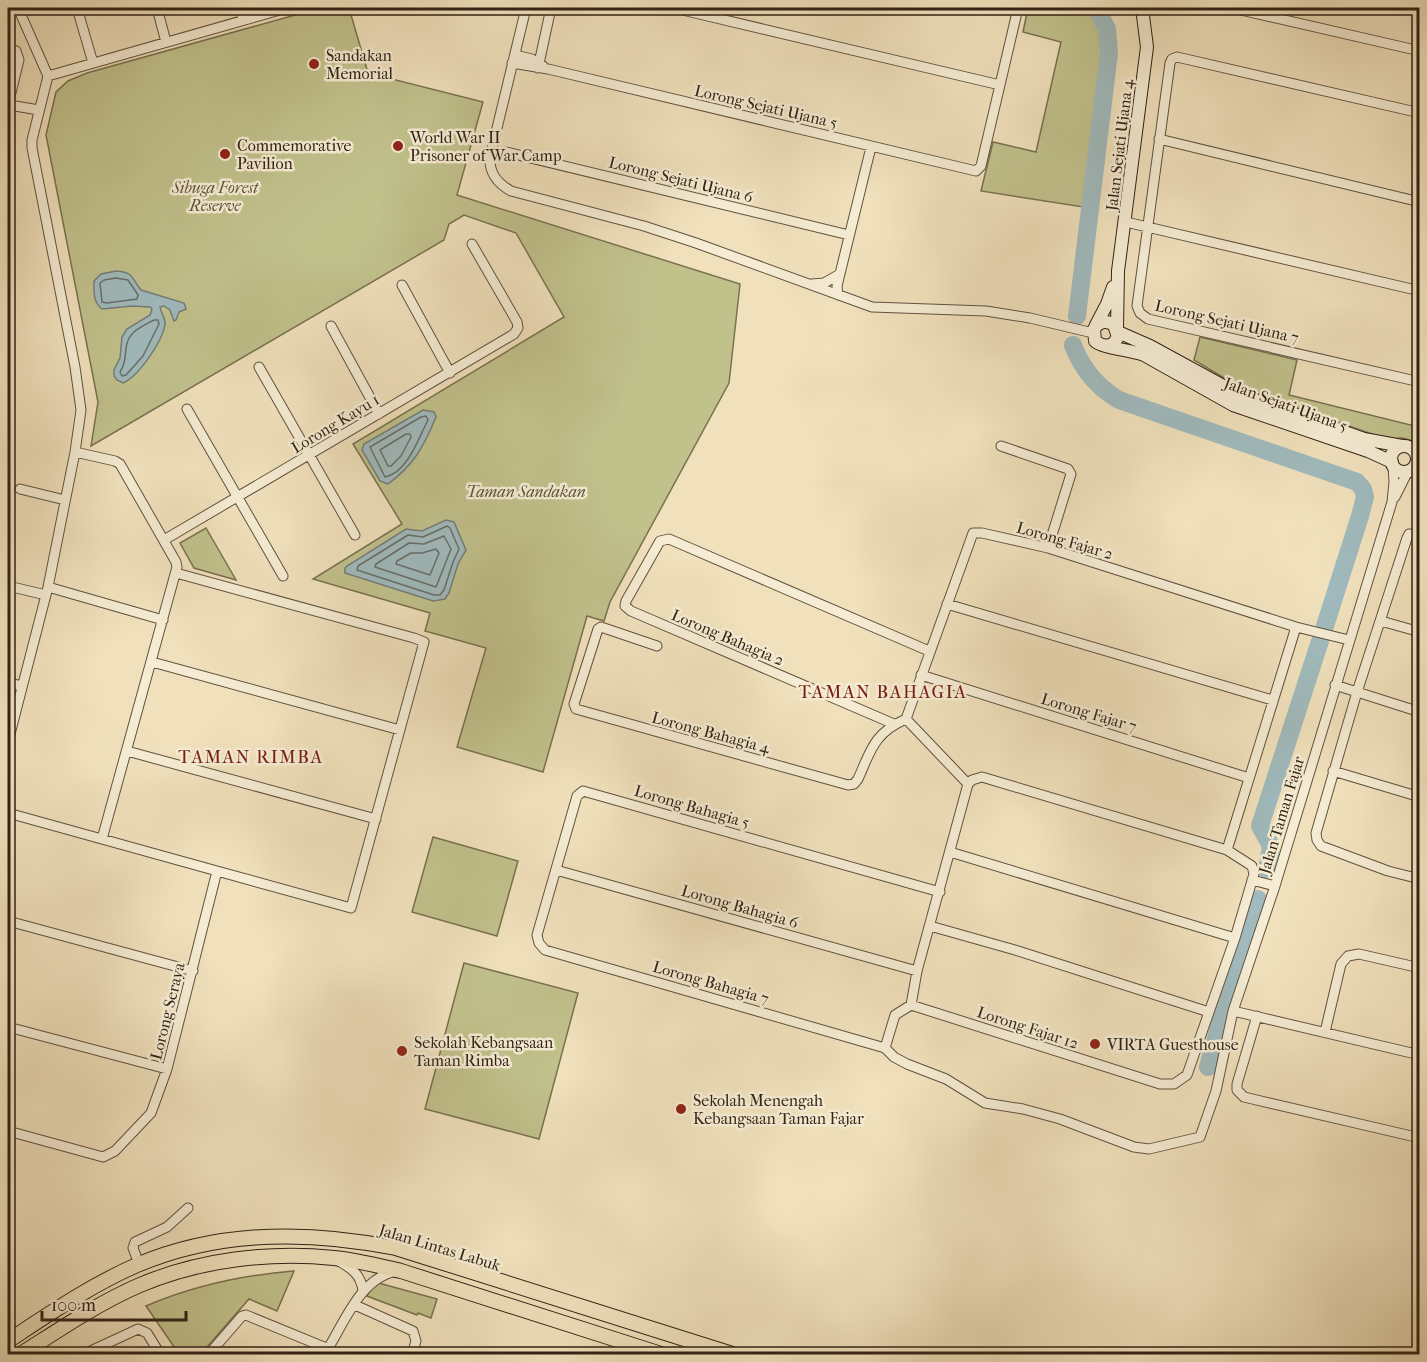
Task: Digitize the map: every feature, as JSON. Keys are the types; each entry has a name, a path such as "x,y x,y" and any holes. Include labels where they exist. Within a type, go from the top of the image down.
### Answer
{"main road":[{"name":"Jalan Lintas Labuk","path":"8,1341 80,1294 139,1264 206,1244 272,1236 305,1236 362,1241 396,1248 732,1354"},
{"name":"Jalan Lintas Labuk","path":"21,1354 112,1299 141,1285 177,1272 218,1262 303,1256 333,1258 401,1271 661,1354"}],"street":[{"path":"8,742 47,591 75,452 81,410 75,367 32,148 48,76 18,8"},
{"path":"77,8 93,63"},
{"path":"157,8 166,42"},
{"path":"240,8 243,20"},
{"path":"48,76 287,8"},
{"path":"526,8 489,166 504,187 511,191 644,226 857,302 885,308 986,311 1094,330 1107,321 1117,330 1116,340 1106,346 1098,344 1094,330"},
{"path":"541,67 551,8"},
{"path":"674,8 1000,85 1018,8"},
{"path":"1232,8 1419,51"},
{"name":"Jalan Sejati Ujana 4","path":"1117,330 1118,271 1147,47 1142,11"},
{"path":"8,48 15,51 20,60 8,107 39,110"},
{"name":"Lorong Sejati Ujana 7","path":"1419,113 1177,57 1172,59 1137,306 1140,314 1148,319 1419,381"},
{"name":"Lorong Sejati Ujana 5","path":"514,59 973,171 978,171 981,166 1000,85"},
{"path":"1160,140 1419,202"},
{"path":"838,295 837,286 871,147"},
{"name":"Lorong Sejati Ujana 6","path":"506,152 849,235"},
{"path":"1126,222 1419,291"},
{"name":"Lorong Kayu 1","path":"164,540 514,334 518,328 517,322 472,244"},
{"name":"Jalan Sejati Ujana 4","path":"1094,330 1107,304 1118,271"},
{"path":"809,284 824,283 840,274"},
{"path":"840,274 849,296 857,302"},
{"path":"402,285 450,373"},
{"path":"332,326 379,414"},
{"name":"Jalan Sejati Ujana 5","path":"1117,330 1238,394 1364,439 1412,451"},
{"name":"Jalan Sejati Ujana 5","path":"1106,346 1132,350 1215,396 1248,411 1368,452 1393,464"},
{"path":"259,367 355,535"},
{"path":"187,409 283,576"},
{"path":"1001,446 1068,469 1071,474 1048,548"},
{"path":"1412,451 1417,459 1413,471 1392,502 1393,453 1412,451"},
{"path":"75,452 115,460 120,464 176,562 176,573 102,839"},
{"path":"1393,464 1400,471 1413,471"},
{"path":"20,489 65,500"},
{"name":"Jalan Taman Fajar","path":"1200,1137 1216,1091 1233,1011 1275,886 1392,502"},
{"name":"Lorong Fajar 2","path":"906,719 973,533 1048,548 1296,627 1349,640"},
{"path":"1419,535 1409,534 1407,538 1356,692 1316,833 1317,840 1322,846 1388,871 1419,879"},
{"name":"Lorong Bahagia 2","path":"894,724 631,611 625,606 626,601 660,541 664,539 929,651"},
{"path":"8,813 351,908 424,642 176,573"},
{"path":"8,586 47,591 163,620"},
{"path":"947,604 1272,700"},
{"path":"1381,621 1419,633"},
{"name":"Lorong Bahagia 4","path":"657,646 601,627 598,629 574,704 576,709 848,785 854,784 858,779 876,739 894,724"},
{"path":"1227,850 1296,627"},
{"path":"152,662 400,730"},
{"name":"Lorong Fajar 7","path":"921,675 1249,778"},
{"path":"8,683 22,686"},
{"path":"1335,685 1419,712"},
{"path":"894,724 906,719 968,784"},
{"path":"127,751 376,819"},
{"path":"1333,771 1419,797"},
{"path":"885,1048 895,1015 911,1005 917,971 968,784 972,780 982,777 1227,850 1252,866 1254,874 1252,880 1275,886"},
{"name":"Lorong Bahagia 5","path":"537,935 577,796 583,790 940,892"},
{"path":"950,852 1235,938"},
{"name":"Lorong Bahagia 6","path":"555,870 917,971"},
{"name":"Lorong Seraya","path":"8,1131 104,1157 110,1155 151,1113 167,1069 217,871"},
{"name":"Lorong Fajar 12","path":"911,1005 1160,1084 1174,1084 1187,1075 1235,938 1252,880"},
{"path":"8,921 193,970"},
{"path":"930,926 1015,950 1209,1012"},
{"name":"Lorong Bahagia 7","path":"537,935 539,943 545,950 885,1048 894,1057 946,1079 985,1103 1023,1109 1065,1120 1134,1147 1149,1149 1200,1137"},
{"path":"1325,1032 1341,964 1348,956 1359,954 1419,968"},
{"path":"1233,1011 1419,1054"},
{"path":"1257,1016 1237,1084 1237,1090 1244,1097 1419,1138"},
{"path":"8,1027 167,1069"},
{"path":"139,1264 133,1248 135,1242 167,1227 188,1208"},
{"path":"333,1258 358,1275 362,1281 363,1291"},
{"path":"326,1352 363,1291 376,1278 401,1271"},
{"path":"355,1305 413,1331 416,1337 412,1354"},
{"path":"209,1354 242,1316 246,1315 326,1352 341,1354"},
{"path":"84,1354 135,1330 147,1333 160,1354"}],"green space":[{"name":"Sibuga Forest Reserve","path":"320,8 349,8 368,73 483,102 457,195 740,284 729,383 610,602 604,621 587,616 543,772 457,747 486,648 425,631 430,613 313,579 402,524 353,444 564,317 516,233 464,215 449,224 444,240 91,446 98,402 46,135 56,92 68,81 87,73"},
{"path":"1028,8 1089,8 1102,37 1105,56 1083,207 981,191 993,142 1036,152 1061,42 1023,32"},
{"path":"1200,337 1297,360 1289,395 1419,427 1419,443 1403,438 1386,439 1234,384 1194,360"},
{"path":"206,528 236,580 194,568 180,543"},
{"path":"433,837 518,861 497,936 412,912"},
{"path":"464,963 578,993 539,1139 425,1109"},
{"path":"294,1271 277,1311 249,1299 201,1354 179,1354 146,1306 218,1282"},
{"path":"375,1282 437,1299 431,1318 367,1296"}],"water":[{"path":"116,271 132,276 141,290 184,303 186,309 179,312 174,321 170,310 164,306 160,307 165,323 163,332 142,366 123,383 114,376 114,370 120,358 122,337 127,329 150,315 152,309 132,306 102,309 99,306 95,297 94,281 101,274"},
{"path":"423,410 434,412 436,417 422,446 405,470 397,477 388,484 380,481 362,450 364,444"},
{"path":"446,520 454,522 466,550 458,564 445,599 433,601 345,573 347,566 406,529 422,531"}],"waterway":[{"path":"1077,316 1109,53 1107,29 1097,8"},
{"path":"1073,345 1091,377 1119,400 1357,482 1363,489 1365,497 1325,626"},
{"path":"1267,870 1271,846 1260,826 1320,641"},
{"path":"1208,1067 1258,899"}],"place":[{"name":"Sandakan Memorial","path":"314,64"},
{"name":"World War II Prisoner of War Camp","path":"398,146"},
{"name":"Commemorative Pavilion","path":"225,154"},
{"name":"VIRTA Guesthouse","path":"1095,1044"},
{"name":"Sekolah Kebangsaan Taman Rimba","path":"402,1051"},
{"name":"Sekolah Menengah Kebangsaan Taman Fajar","path":"681,1109"}],"district":[{"name":"TAMAN BAHAGIA","path":"883,692"},
{"name":"TAMAN RIMBA","path":"251,757"}],"park label":[{"name":"Taman Sandakan","path":"526,491"}]}
